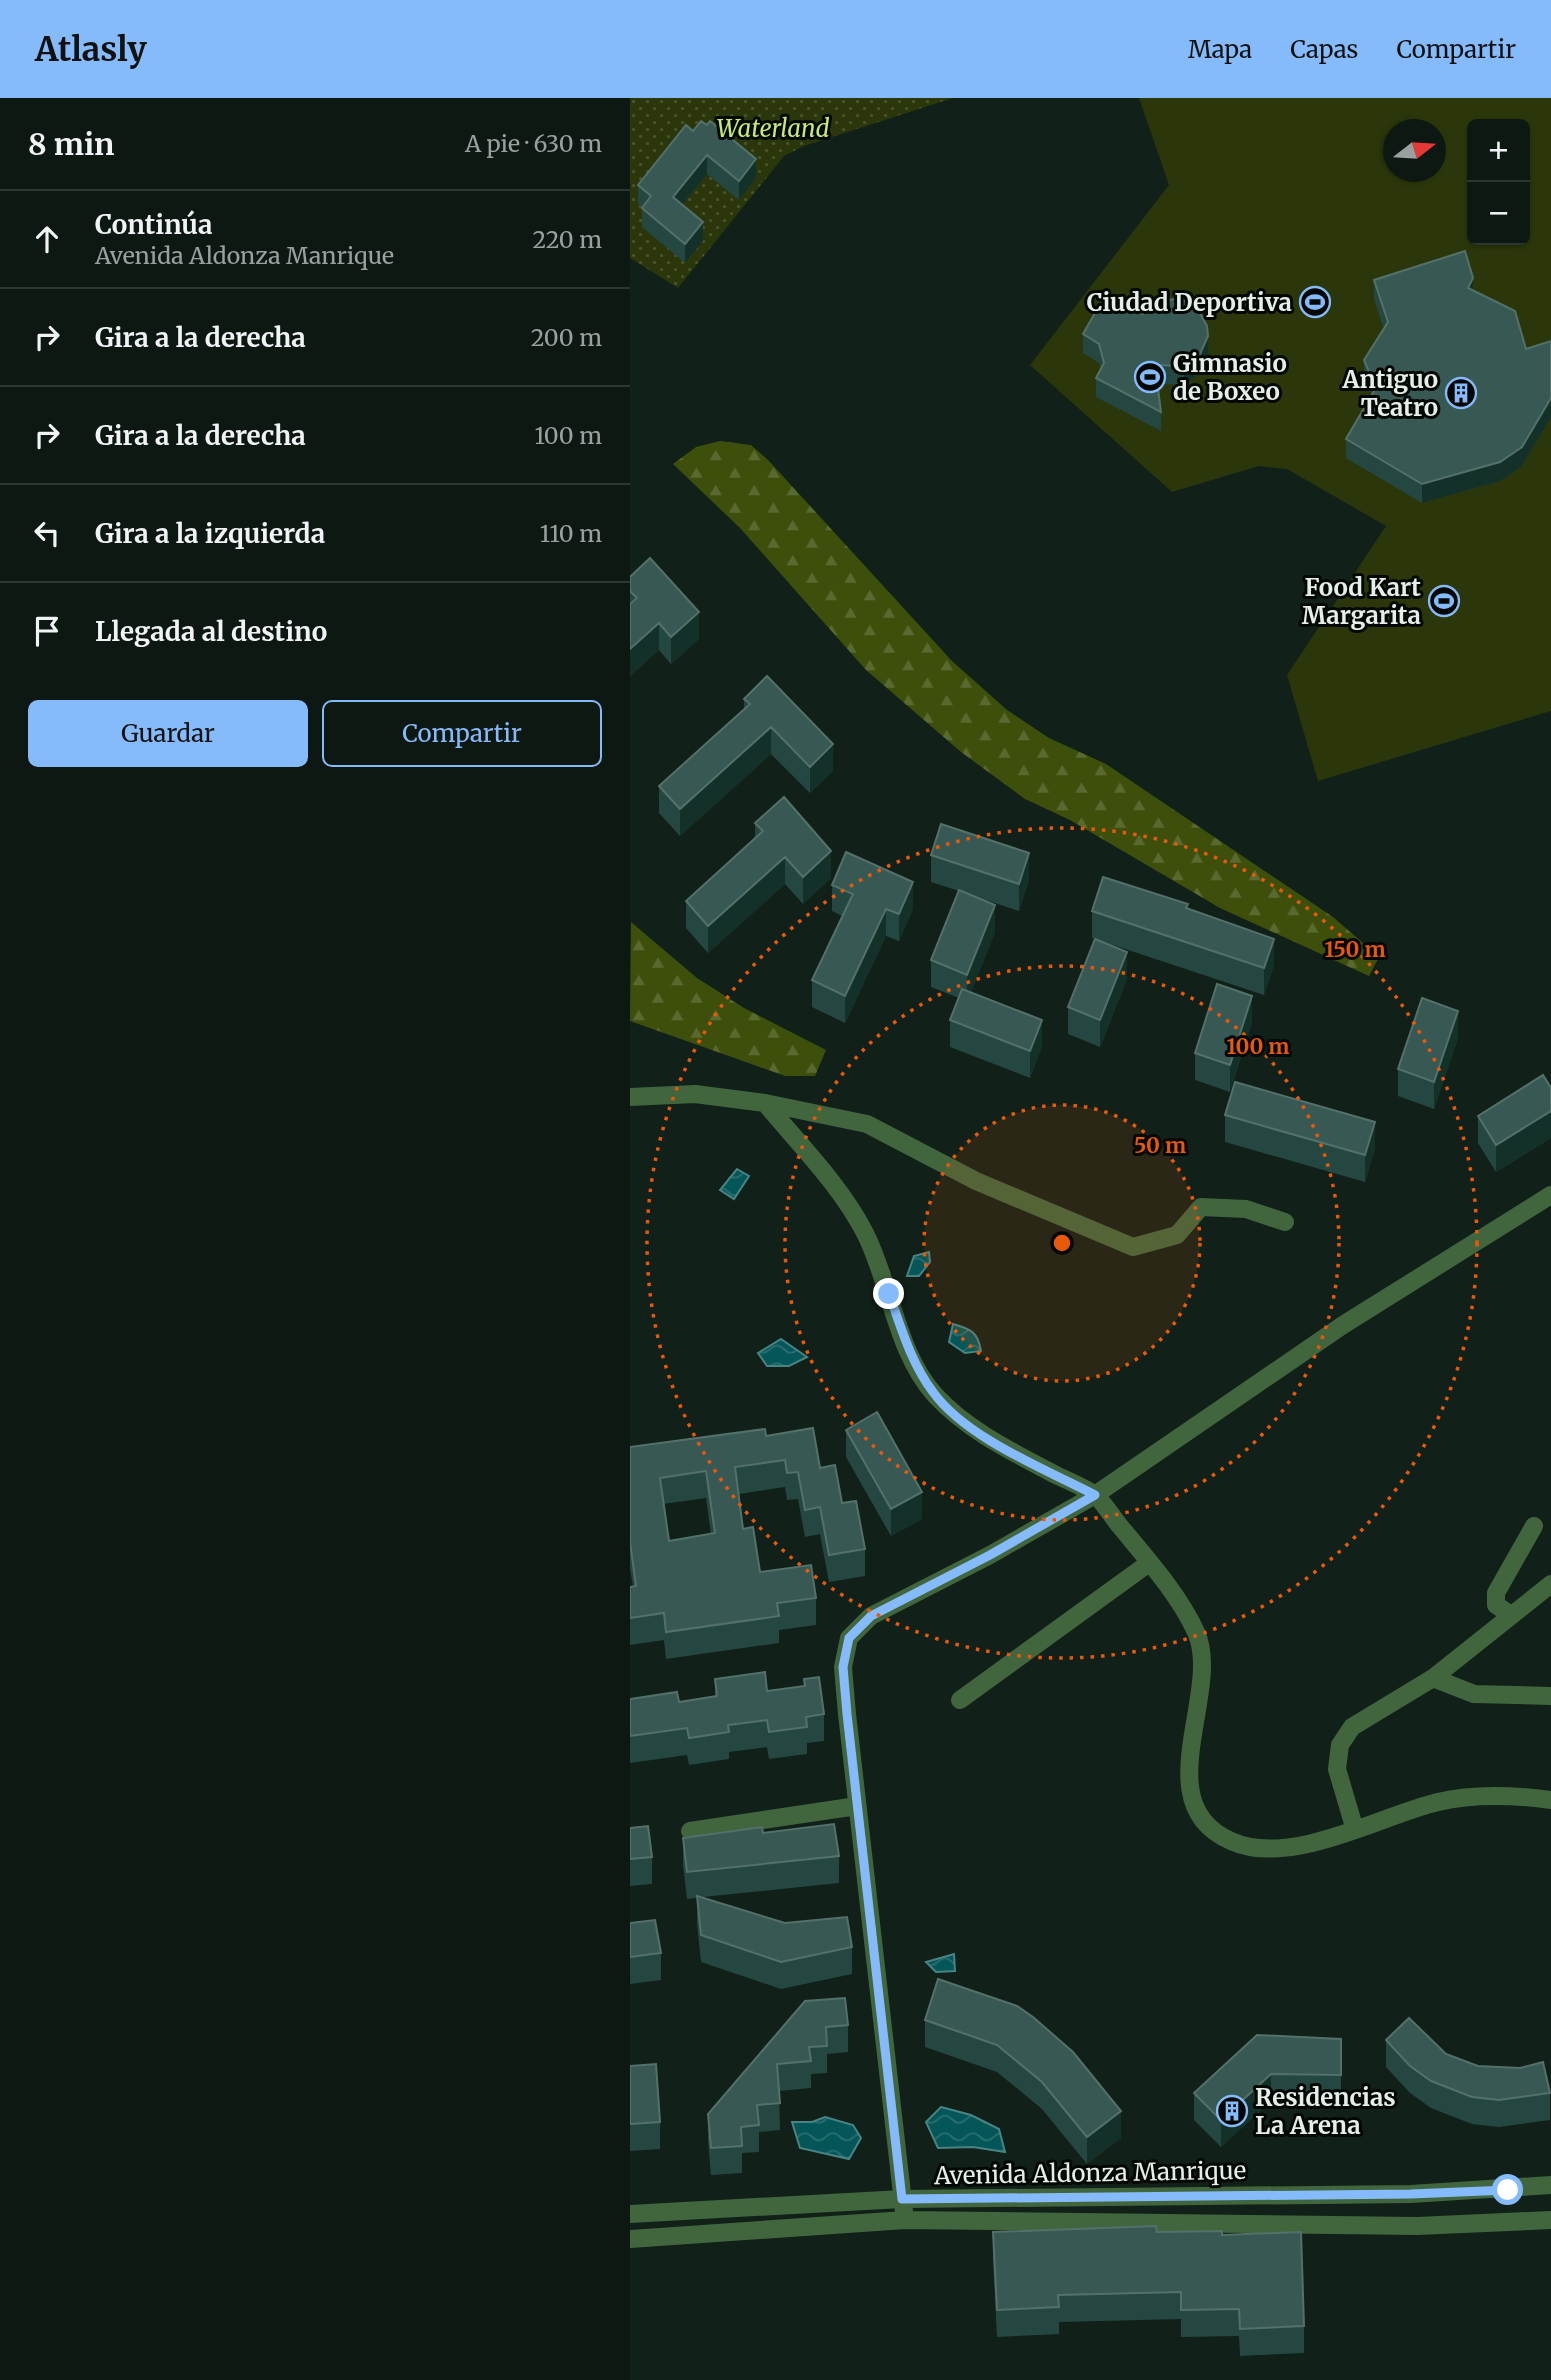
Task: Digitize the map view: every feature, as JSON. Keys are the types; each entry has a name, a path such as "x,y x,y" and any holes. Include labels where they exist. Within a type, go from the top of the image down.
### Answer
{"street":[{"path":"631,1099 695,1094 765,1103 867,1124 975,1181 1133,1247 1177,1235 1201,1207 1246,1209 1285,1222"},
{"path":"765,1103 837,1192 865,1233 912,1356 933,1393 970,1426 1095,1495 1184,1609 1197,1636 1202,1657 1189,1777 1194,1803 1207,1823 1229,1841 1253,1848 1294,1846 1355,1830 1437,1802 1511,1796 1551,1800"},
{"path":"905,2220 843,1667 849,1638 871,1616 990,1555 1095,1495 1343,1325 1551,1195"},
{"path":"1511,1615 1496,1605 1496,1593 1534,1527"},
{"path":"960,1700 1149,1563"},
{"path":"1355,1830 1337,1769 1338,1753 1352,1727 1433,1678 1551,1584"},
{"path":"1433,1678 1475,1694 1551,1696"},
{"path":"690,1831 857,1806"},
{"name":"Avenida Aldonza Manrique","path":"630,2214 902,2199 1411,2194 1551,2185"},
{"name":"Avenida Aldonza Manrique","path":"630,2239 905,2220 1417,2226 1551,2220"}],"green space":[{"name":"Waterland","path":"630,98 953,98 804,146 784,156 678,288 630,258"},
{"name":"Ciudad Deportiva","path":"1139,98 1551,98 1551,711 1318,781 1287,675 1386,526 1287,469 1259,466 1172,492 1030,365 1169,185"},
{"path":"720,441 751,445 768,460 952,661 1007,710 1049,738 1106,764 1333,917 1379,957 1369,976 1220,908 1070,820 1025,799 961,752 866,670 740,528 673,464 696,447"},
{"path":"631,922 697,978 744,1008 826,1050 815,1076 785,1076 630,1021"}],"water":[{"path":"737,1169 749,1176 734,1199 720,1190"},
{"path":"929,1252 930,1262 919,1276 907,1276 914,1256"},
{"path":"953,1324 973,1332 981,1351 965,1353 949,1342"},
{"path":"781,1339 807,1357 789,1366 767,1366 758,1353"},
{"path":"954,1954 955,1971 936,1972 926,1962"},
{"path":"941,2107 971,2115 999,2129 1005,2152 973,2147 938,2148 926,2122"},
{"path":"825,2117 853,2125 861,2138 849,2159 800,2148 792,2122 812,2122"}],"building":[{"path":"701,121 707,125 710,121 756,159 739,181 707,155 673,197 703,222 685,244 642,208 651,196 638,185 686,125 693,131"},
{"name":"Antiguo Teatro","path":"1465,251 1473,278 1468,288 1515,311 1526,349 1551,341 1551,398 1522,447 1500,462 1422,484 1346,439 1376,388 1364,360 1388,322 1374,280"},
{"name":"Gimnasio de Boxeo","path":"1181,299 1198,309 1207,326 1208,336 1200,354 1184,366 1155,365 1161,412 1096,378 1104,363 1099,344 1083,334 1095,313 1120,303 1143,314 1162,300"},
{"path":"650,558 699,612 671,637 659,623 630,649 630,604 637,598 630,591 630,577"},
{"path":"767,676 833,744 810,767 771,727 680,809 659,786 750,704 744,699"},
{"path":"784,797 831,851 803,877 785,857 708,926 686,901 763,831 755,823"},
{"path":"941,824 1029,853 1019,884 931,855"},
{"path":"846,852 913,882 899,914 886,909 845,996 812,980 853,894 832,885"},
{"path":"1103,877 1188,904 1186,908 1274,939 1264,968 1092,911"},
{"path":"959,890 995,905 967,975 931,960"},
{"path":"1095,939 1127,952 1100,1020 1068,1007"},
{"path":"1217,984 1252,996 1230,1065 1195,1053"},
{"path":"962,989 1042,1020 1030,1051 950,1020"},
{"path":"1422,998 1458,1011 1434,1082 1398,1069"},
{"path":"1543,1075 1551,1088 1551,1111 1496,1145 1478,1116"},
{"path":"1235,1082 1375,1122 1365,1155 1225,1115"},
{"path":"877,1412 922,1492 891,1509 846,1430"},
{"path":"813,1428 820,1468 835,1465 842,1503 856,1501 865,1549 829,1555 820,1507 805,1510 798,1472 787,1473 785,1460 735,1467 743,1529 753,1527 760,1572 811,1565 816,1598 777,1603 779,1616 666,1632 664,1613 630,1618 630,1587 636,1586 630,1542 630,1447 765,1429 766,1436","holes":["706,1471 715,1533 669,1541 660,1478"]},
{"path":"765,1672 767,1691 805,1686 804,1679 819,1677 824,1714 806,1717 807,1727 769,1732 767,1720 728,1725 729,1732 689,1738 687,1728 630,1736 630,1699 677,1692 679,1702 717,1696 715,1679"},
{"path":"834,1824 839,1856 687,1872 683,1838 762,1827 763,1833"},
{"path":"648,1826 652,1857 630,1859 630,1828"},
{"path":"697,1896 785,1923 847,1917 852,1947 781,1962 701,1935"},
{"path":"655,1920 661,1953 630,1957 630,1923"},
{"path":"938,1979 1017,2006 1033,2017 1073,2052 1121,2111 1087,2137 1042,2082 997,2045 925,2020"},
{"path":"845,1998 848,2025 826,2027 827,2046 809,2047 811,2061 777,2064 780,2103 757,2105 759,2125 741,2127 742,2146 711,2148 708,2114 805,2001"},
{"path":"1409,2018 1446,2054 1478,2066 1520,2068 1543,2062 1550,2093 1499,2100 1472,2097 1431,2081 1410,2066 1386,2040"},
{"path":"1257,2035 1341,2039 1341,2075 1271,2074 1221,2120 1194,2093"},
{"path":"656,2064 660,2122 630,2124 630,2066"},
{"path":"1156,2226 1157,2232 1222,2231 1222,2235 1301,2232 1304,2326 1240,2329 1239,2309 1181,2310 1181,2292 1058,2295 1059,2307 997,2310 993,2232"}],"place":[{"name":"Ciudad Deportiva","path":"1315,302"},
{"name":"Gimnasio de Boxeo","path":"1150,377"},
{"name":"Antiguo Teatro","path":"1461,393"},
{"name":"Food Kart Margarita","path":"1444,601"},
{"name":"Residencias La Arena","path":"1232,2111"}],"route":[{"path":"889,1294 912,1356 933,1393 970,1426 1095,1495 990,1555 871,1616 849,1638 843,1667 847,1714 902,2199 1411,2194 1508,2190"}]}
